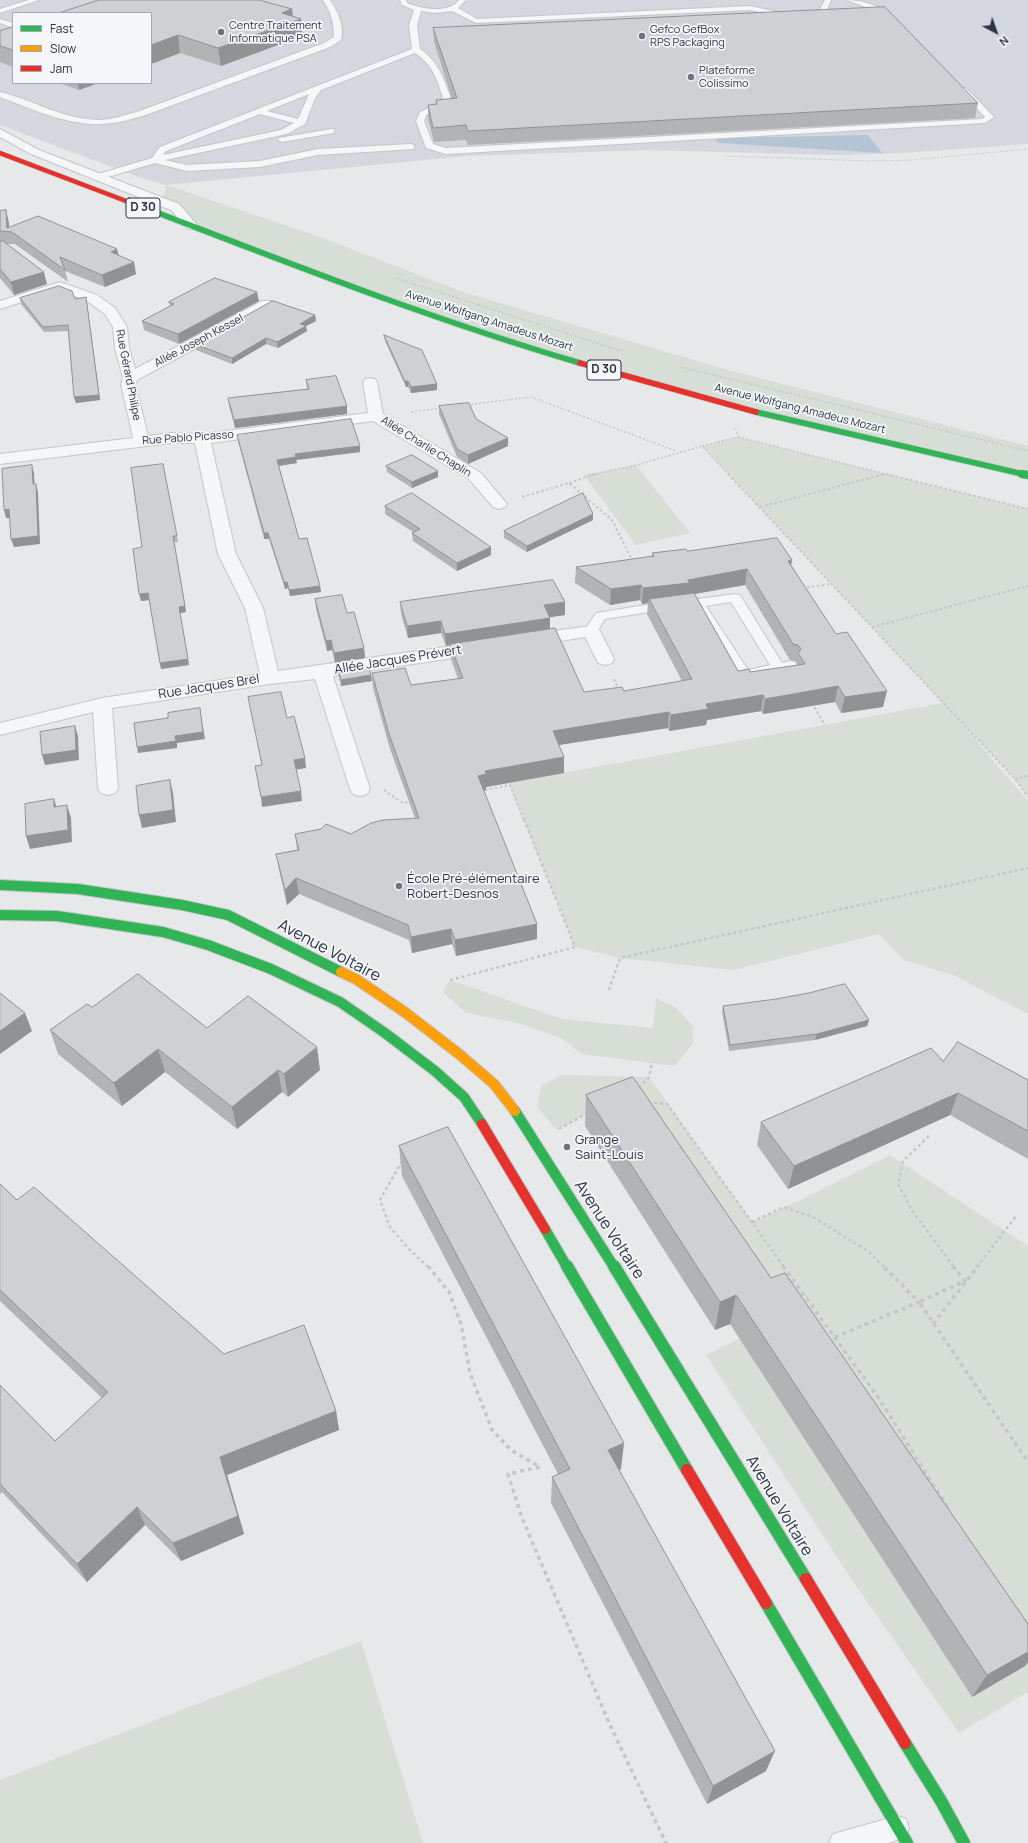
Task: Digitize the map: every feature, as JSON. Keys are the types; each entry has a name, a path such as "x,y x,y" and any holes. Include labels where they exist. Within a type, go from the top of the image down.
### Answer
{"street":[{"path":"0,132 35,152 175,207 192,226"},
{"name":"Avenue Wolfgang Amadeus Mozart","path":"0,153 430,316 519,346 741,408 1028,475"},
{"name":"Rue Gérard Philipe","path":"48,276 60,286 92,298 110,311 120,327 122,348 130,378 128,384 142,442"},
{"path":"0,305 60,286"},
{"name":"Allée Joseph Kessel","path":"130,378 267,304"},
{"name":"Allée Charlie Chaplin","path":"370,382 376,416 474,476 499,504"},
{"name":"Rue Pablo Picasso","path":"0,459 171,438 202,440 376,416"},
{"name":"Rue Jacques Brel","path":"0,729 102,704 270,678 254,608 227,554 202,440"},
{"path":"591,631 605,659"},
{"name":"Allée Jacques Prévert","path":"270,678 322,672 591,631"},
{"path":"322,672 360,789"},
{"path":"102,704 108,788"},
{"name":"Avenue Voltaire","path":"0,885 78,889 182,905 228,916 356,979 406,1013 494,1084 516,1112 646,1315 926,1776 964,1843"},
{"path":"0,915 57,916 164,932 208,945 271,969 340,1002 435,1071 464,1097 484,1126 607,1332 902,1835"}],"lane":[{"path":"0,10 36,0"},
{"path":"0,94 69,119 91,122 113,121 140,114 327,45 338,38 338,27 333,8 326,0"},
{"path":"403,0 404,4 418,9 430,10 452,8 459,5 463,0"},
{"path":"452,8 476,21 750,8 792,17 810,16 822,13 828,0"},
{"path":"849,0 882,11 893,22"},
{"path":"416,50 413,25 418,9"},
{"path":"0,21 12,26"},
{"path":"416,50 423,54 438,70 448,102 443,106 422,114 420,121 429,146 446,151 985,121 990,116 954,82"},
{"path":"155,160 163,149 416,50"},
{"path":"98,177 137,164 284,132 302,122 311,97 318,88"},
{"path":"257,111 302,122"},
{"path":"155,160 212,156 303,135 331,131"},
{"path":"155,160 187,168 260,164 318,152 411,147"},
{"path":"591,631 601,616 657,606 736,598 784,667 745,675 698,603"},
{"path":"842,1843 902,1835"}],"path":[{"path":"391,277 624,352"},
{"path":"678,366 1028,451"},
{"path":"461,406 531,397 676,451"},
{"path":"376,416 446,407"},
{"path":"738,437 734,427 741,408"},
{"path":"499,504 569,483 584,475 636,465 676,451 738,437 1028,509"},
{"path":"702,446 1016,779 1028,797"},
{"path":"760,507 887,474"},
{"path":"569,483 612,520 636,567"},
{"path":"794,589 832,583"},
{"path":"872,627 1028,586"},
{"path":"605,659 621,695"},
{"path":"784,667 825,725"},
{"path":"1016,779 1028,776"},
{"path":"450,980 575,947 510,786 480,791"},
{"path":"360,789 384,790 403,803 418,801"},
{"path":"609,990 620,958 1028,868"},
{"path":"638,1088 649,1077 652,1063"},
{"path":"641,1101 667,1104 880,1400 952,1514"},
{"path":"557,1130 595,1111"},
{"path":"929,1136 903,1161 898,1184 911,1210 965,1281"},
{"path":"408,1157 402,1161 380,1200 390,1227 407,1247 428,1266 449,1292 461,1324 470,1373 492,1430 510,1450 540,1467 508,1474 520,1510 610,1726 666,1843"},
{"path":"752,1222 784,1207 814,1217 868,1251 919,1302 1028,1462"},
{"path":"933,1324 1018,1214"},
{"path":"835,1337 965,1281"}],"shaded area":[{"path":"0,0 1028,0 1028,144 902,153 835,155 650,150 466,156 166,185 141,178 0,125"},
{"path":"167,185 317,236 466,293 728,370 1028,446 1028,475 666,388 519,346 192,226 162,201"},
{"path":"738,437 1028,509 1028,797 1015,779 953,713 1028,801 1028,1014 953,975 904,960 879,934 733,970 620,958 575,947 509,783 943,703 702,446"},
{"path":"636,465 690,533 636,545 584,475"},
{"path":"450,980 562,1019 653,1028 656,998 676,1008 693,1026 693,1043 675,1066 581,1054 561,1038 518,1023 466,1013 443,992"},
{"path":"562,1075 649,1077 752,1222 890,1155 1028,1246 1028,1692 959,1733 848,1574 706,1355 740,1338 972,1696 1025,1666 588,1113 557,1130 537,1107 541,1086"},
{"path":"361,1641 423,1843 0,1843 0,1780"}],"water":[{"path":"868,135 882,153 719,143 715,140 722,138"}],"building":[{"name":"Centre Traitement Informatique PSA","path":"99,0 259,0 292,9 282,13 301,19 218,48 178,35 152,45 152,12 62,12"},
{"name":"Plateforme Colissimo","path":"885,7 978,103 468,131 466,125 433,128 428,105 437,104 436,100 457,98 433,28"},
{"path":"12,27 12,50 0,46 0,31"},
{"path":"6,210 7,228 38,216 117,249 111,252 134,262 102,275 60,257 65,270 12,232 0,231 0,211"},
{"path":"3,241 44,272 11,282 0,269 0,242"},
{"path":"215,278 257,292 178,334 142,321 174,304 169,302"},
{"path":"59,286 72,291 75,299 86,297 99,395 74,397 68,325 43,327 20,298"},
{"path":"273,301 315,315 300,324 306,326 277,342 266,338 232,358 195,344"},
{"path":"384,335 422,350 437,384 411,387 408,381 405,381"},
{"path":"336,376 347,406 234,420 228,398 309,389 306,380"},
{"path":"469,403 476,419 508,438 468,455 457,449 439,406"},
{"path":"351,419 360,446 295,454 296,457 277,460 299,539 307,538 320,586 289,590 287,582 284,582 268,533 264,533 237,435"},
{"path":"412,455 438,471 412,482 386,466"},
{"path":"163,464 177,536 173,536 185,606 179,607 188,659 160,663 148,593 139,594 133,549 142,547 131,468"},
{"path":"32,465 33,484 36,484 38,536 11,539 9,509 4,510 2,469"},
{"path":"412,493 491,547 457,563 412,533 420,529 385,506"},
{"path":"583,493 593,514 527,546 504,531"},
{"path":"777,538 792,560 788,561 836,634 847,632 887,691 845,697 838,686 765,699 763,695 706,704 708,709 671,715 669,712 553,731 564,757 485,771 486,774 478,776 537,924 455,940 451,929 411,937 408,925 296,878 285,890 276,854 299,850 295,834 321,829 326,824 351,834 371,823 383,820 419,818 389,734 372,673 405,668 411,685 463,678 450,644 555,628 584,692 622,687 624,691 692,679 649,599 694,593 738,671 749,669 750,672 805,664 798,653 801,649 798,645 793,644 747,569 688,580 689,583 643,588 641,585 611,589 576,567 654,556 652,553 686,549 687,551"},
{"path":"553,580 565,602 544,605 550,618 445,634 441,621 407,626 400,602"},
{"path":"342,595 347,613 354,612 364,648 334,653 331,640 326,641 315,599"},
{"path":"368,666 371,675 341,680 338,670"},
{"path":"281,692 287,718 294,716 305,758 294,760 301,791 261,797 255,766 262,765 248,697"},
{"path":"200,708 203,732 175,736 176,741 137,747 134,723 168,718 168,713"},
{"path":"75,726 76,750 42,755 40,732"},
{"path":"170,780 173,810 139,815 136,786"},
{"path":"54,799 54,807 67,805 68,830 26,836 25,804"},
{"path":"138,974 207,1028 248,996 317,1047 284,1074 278,1070 232,1107 158,1049 114,1083 50,1030 87,1004 92,1007"},
{"path":"845,984 869,1020 817,1034 730,1045 723,1006 776,999"},
{"path":"0,993 25,1013 0,1031"},
{"path":"958,1042 1028,1080 1028,1131 958,1093 794,1166 761,1122 931,1048 943,1061"},
{"path":"633,1077 771,1278 785,1273 1028,1624 1028,1652 987,1675 736,1295 720,1302 586,1095"},
{"path":"448,1127 624,1443 608,1450 775,1751 713,1786 552,1477 570,1469 399,1146"},
{"path":"0,1184 17,1200 34,1187 224,1354 304,1325 336,1411 220,1457 238,1516 173,1543 137,1507 77,1564 0,1484 0,1385 55,1441 108,1392 0,1290"}],"traffic: fast":[{"path":"126,201 408,308 465,328 580,363"},
{"path":"756,412 1028,475"},
{"path":"0,885 78,889 182,905 228,915 341,972"},
{"path":"0,915 57,916 163,932 208,945 271,969 340,1002 385,1033 435,1071 464,1097 482,1124"},
{"path":"515,1111 645,1315 806,1579"},
{"path":"545,1229 687,1470"},
{"path":"766,1603 907,1843"},
{"path":"905,1743 941,1801 964,1843"}],"traffic: slow":[{"path":"341,972 356,979 406,1013 459,1054 494,1084 515,1111"}],"traffic: jam":[{"path":"0,153 126,201"},
{"path":"580,363 756,412"},
{"path":"482,1124 545,1229"},
{"path":"687,1470 766,1603"},
{"path":"806,1579 905,1743"}],"place":[{"name":"Centre Traitement Informatique PSA","path":"221,32"},
{"name":"Gefco GefBox RPS Packaging","path":"642,36"},
{"name":"Plateforme Colissimo","path":"691,77"},
{"name":"École Pré-élémentaire Robert-Desnos","path":"399,886"},
{"name":"Grange Saint-Louis","path":"567,1147"}]}
